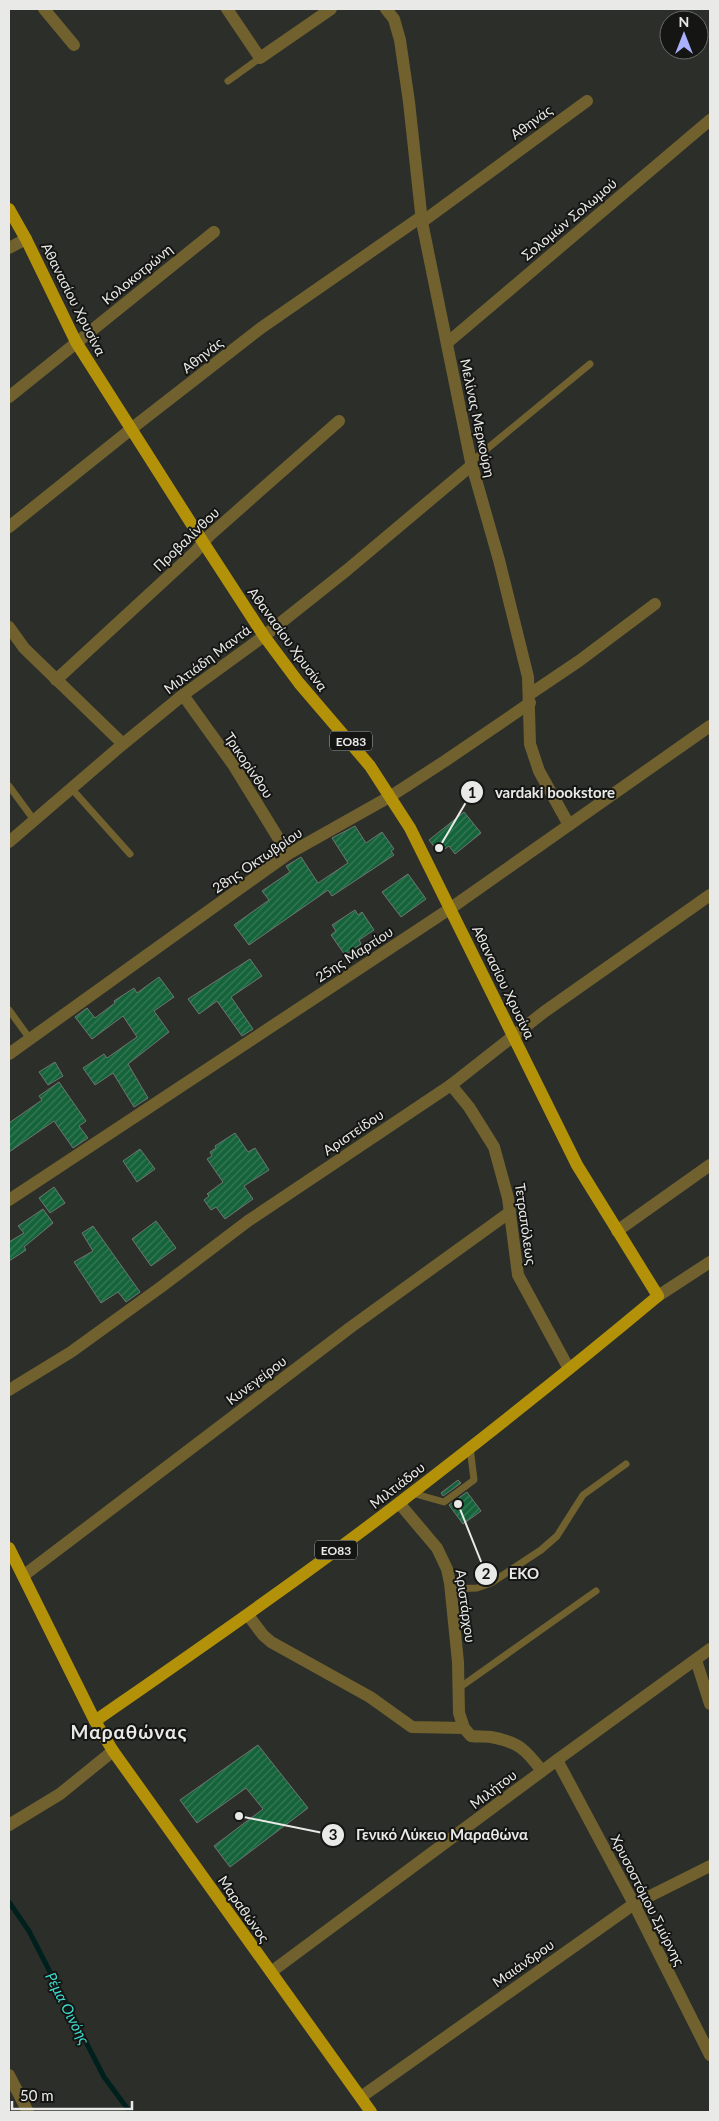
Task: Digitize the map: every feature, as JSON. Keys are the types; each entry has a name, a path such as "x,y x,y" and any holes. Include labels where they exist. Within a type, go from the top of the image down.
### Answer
{"main road":[{"name":"Αθανασίου Χρυσίνα","path":"9,209 26,239 76,342 264,636 299,683 352,742 391,796 410,828 451,908 577,1165 658,1296"},
{"name":"Μιλτιάδου","path":"95,1721 248,1615 399,1503 569,1370 658,1296"},
{"name":"Μαραθώνος","path":"9,1548 95,1721 113,1751 371,2112"}],"street":[{"path":"44,9 74,45"},
{"path":"227,9 260,58 331,9"},
{"name":"Μελίνας Μερκούρη","path":"390,11 400,40 409,102 421,220 471,463 499,560 528,676 530,698 529,735 533,755 539,772 569,825"},
{"name":"Αθηνάς","path":"9,527 131,428 261,328 421,220 587,101"},
{"name":"Σολομών Σολωμού","path":"447,343 710,120"},
{"name":"Κολοκοτρώνη","path":"9,397 214,232"},
{"path":"9,248 26,239"},
{"name":"Προβαλίνθου","path":"56,680 195,552 203,542 338,421"},
{"name":"Μιλτιάδη Μαντά","path":"9,842 183,695 264,636 347,570 471,463"},
{"name":"28ης Οκτωβρίου","path":"9,1054 288,854 391,796 445,761 655,604"},
{"path":"9,626 24,648 123,744"},
{"name":"Τρικορίνθου","path":"183,695 234,766 288,854"},
{"name":"25ης Μαρτίου","path":"9,1200 451,908 710,726"},
{"name":"Αριστείδου","path":"9,1390 70,1352 161,1287 248,1221 451,1085 551,1007 710,895"},
{"name":"Τετραπόλεως","path":"451,1085 469,1107 494,1147 504,1177 518,1274 569,1370"},
{"path":"617,1231 710,1165"},
{"name":"Κυνεγείρου","path":"23,1576 351,1327 510,1212"},
{"name":"Μιλτιάδου","path":"658,1296 710,1262"},
{"name":"Αριστάρχου","path":"399,1503 441,1554 449,1576 459,1688 459,1713 464,1728"},
{"path":"248,1615 263,1635 271,1642 370,1697 412,1727 464,1728 471,1736 492,1737 520,1746 542,1772"},
{"name":"Μιλήτου","path":"270,1972 710,1649"},
{"path":"696,1660 710,1704"},
{"path":"9,1826 60,1794 113,1751"},
{"name":"Χρυσοστόμου Σμύρνης","path":"557,1760 710,2052"},
{"name":"Μαιάνδρου","path":"360,2097 634,1904 710,1866"},
{"path":"9,2076 28,2112"}],"lane":[{"path":"228,81 260,58"},
{"path":"471,463 590,364"},
{"path":"9,786 34,820"},
{"path":"71,788 130,854"},
{"path":"9,1010 30,1040"},
{"path":"412,1493 444,1502 474,1480 470,1447"},
{"path":"451,1588 478,1588 491,1583 542,1550 557,1536 581,1498 626,1464"},
{"path":"459,1688 596,1591"}],"building":[{"path":"464,812 481,833 455,854 449,846 439,853 429,840"},
{"path":"355,826 366,843 382,832 394,849 391,851 394,855 332,896 328,890 249,945 234,925 269,900 262,891 290,872 286,866 301,857 318,883 348,863 332,838"},
{"path":"408,874 426,899 401,917 382,892"},
{"path":"355,910 358,915 362,912 374,930 359,940 361,944 345,955 331,935 336,931 332,925"},
{"path":"250,959 262,976 231,997 253,1029 242,1036 217,1001 199,1014 188,999"},
{"path":"159,977 174,997 154,1011 169,1032 128,1064 148,1098 134,1107 113,1073 95,1085 83,1068 104,1054 107,1058 137,1037 123,1016 92,1039 75,1017 87,1008 95,1018 115,1003 114,1001 134,988 137,993"},
{"path":"55,1062 63,1076 48,1085 39,1072"},
{"path":"59,1082 86,1121 79,1126 88,1138 73,1148 54,1121 9,1152 9,1123 42,1100 39,1096"},
{"path":"235,1133 248,1152 255,1148 269,1170 244,1186 253,1199 225,1219 216,1207 211,1210 204,1200 209,1196 207,1194 223,1182 207,1159 212,1156 210,1152 216,1148 215,1146"},
{"path":"140,1149 155,1169 137,1182 123,1161"},
{"path":"54,1187 65,1203 50,1213 39,1198"},
{"path":"43,1209 53,1223 24,1247 26,1250 9,1261 9,1242 24,1233 18,1226"},
{"path":"156,1221 176,1248 151,1266 132,1239"},
{"path":"93,1226 140,1292 126,1302 118,1292 101,1303 74,1262 93,1251 82,1233"},
{"path":"458,1480 461,1483 443,1496 441,1493"},
{"path":"467,1492 481,1511 463,1524 449,1505"},
{"path":"258,1745 308,1808 230,1867 214,1846 263,1809 246,1788 197,1823 180,1800"}],"waterway":[{"name":"Ρέμα Οινόης","path":"9,1902 29,1931 104,2077 130,2112"}],"place":[{"name":"vardaki bookstore","path":"439,848"},
{"name":"EKO","path":"458,1504"},
{"name":"Γενικό Λύκειο Μαραθώνα","path":"239,1816"}],"district":[{"name":"Μαραθώνας","path":"129,1731"}]}
